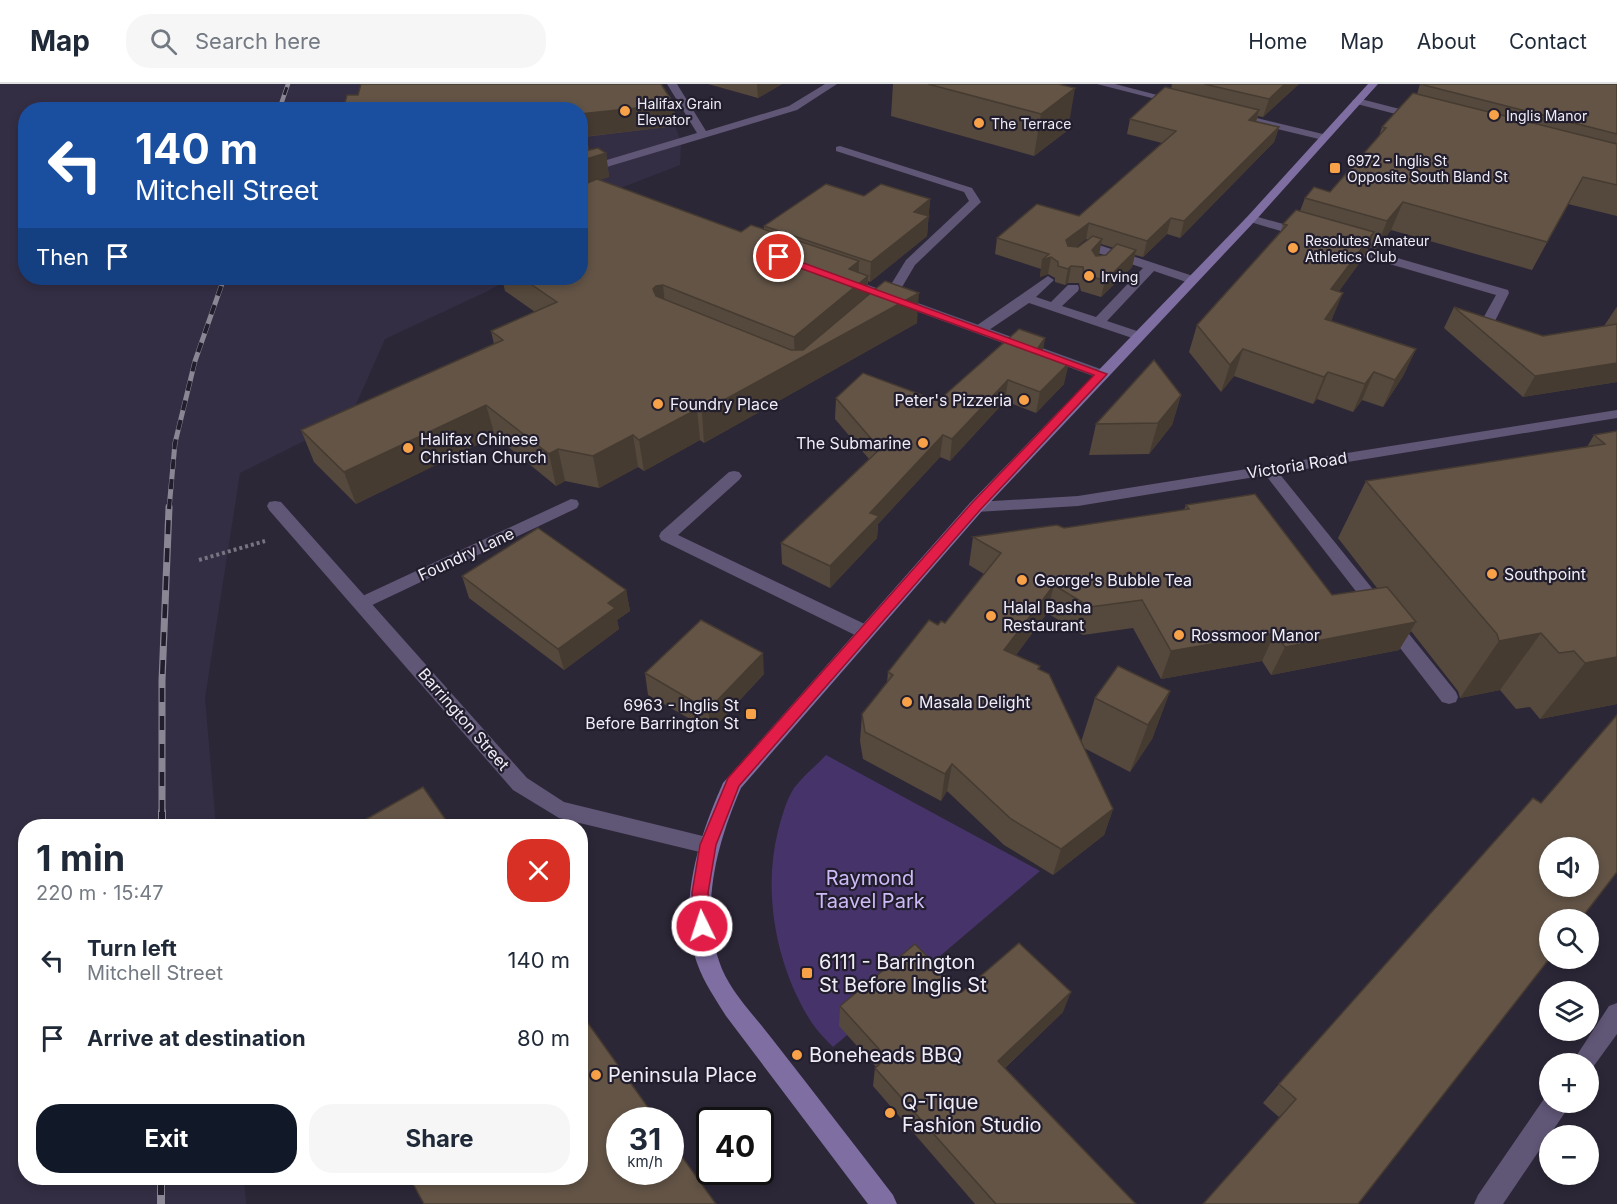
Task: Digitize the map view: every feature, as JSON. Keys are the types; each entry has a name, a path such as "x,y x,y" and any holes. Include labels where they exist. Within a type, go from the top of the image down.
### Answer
{"street":[{"path":"672,84 703,134"},
{"path":"588,170 793,108 832,84"},
{"path":"1102,84 1195,106"},
{"path":"884,1204 734,1008 712,974 703,943 700,893 708,845 733,783 976,507 1251,219 1373,84"},
{"path":"1357,101 1428,120"},
{"path":"1218,112 1323,137"},
{"path":"840,149 968,190 975,202 910,263 890,296 873,311"},
{"path":"1251,219 1503,293 1488,322"},
{"path":"1071,258 1087,245 1192,280"},
{"path":"1097,267 1111,253"},
{"path":"1098,322 1151,267"},
{"path":"834,277 1101,374"},
{"path":"981,329 1027,298 1048,280"},
{"path":"1054,306 1073,288"},
{"path":"1027,298 1138,336"},
{"name":"Victoria Road","path":"976,507 1078,501 1617,414"},
{"path":"1269,470 1449,697"},
{"path":"734,476 667,536 865,632"},
{"name":"Foundry Lane","path":"362,603 571,504"},
{"name":"Barrington Street","path":"275,506 520,784 559,809 708,845"},
{"path":"1590,1053 1617,1014"},
{"path":"1487,1204 1549,1113"}],"path":[{"path":"199,560 298,532"}],"shaded area":[{"path":"0,84 660,84 681,142 680,165 588,201 588,102 18,102 18,285 498,285 385,339 350,418 240,473 205,698 215,819 18,819 18,1185 245,1185 246,1204 0,1204"}],"green space":[{"name":"Raymond Taavel Park","path":"826,755 1040,871 833,1047 812,1023 790,979 782,955 772,905 773,855 783,814 794,788"}],"building":[{"path":"361,84 661,84 674,104 588,113 588,102 345,102 347,95 358,95"},
{"path":"928,84 1058,84 1075,88 1041,114"},
{"path":"1204,84 1285,84 1269,99"},
{"path":"1420,84 1617,84 1617,134"},
{"path":"1165,87 1259,110 1249,120 1279,127 1184,221 1171,218 1147,241 1089,223 1066,240 1068,246 1078,247 1093,236 1102,239 1092,250 1096,256 1106,255 1117,244 1136,250 1105,281 1084,274 1083,267 1071,266 1068,269 1058,266 1058,262 1051,257 1042,260 1049,254 997,238 1037,204 1079,216 1176,131 1130,119"},
{"path":"1413,93 1617,144 1617,185 1583,177 1547,242 1403,202 1387,221 1305,198 1314,187 1330,192 1386,128 1382,127"},
{"path":"598,148 606,153 588,159 588,150"},
{"path":"597,179 741,232 751,225 859,261 849,269 868,276 794,337 663,285 653,289 656,296 791,350 803,350 885,281 919,293 702,412 697,409 639,440 633,435 593,456 558,449 549,454 486,405 344,472 301,430 503,340 491,331 557,302 532,285 588,285 588,183"},
{"path":"826,184 864,196 881,184 930,199 914,212 929,216 871,262 764,226"},
{"path":"1296,210 1374,232 1331,289 1343,293 1325,319 1416,349 1395,380 1374,372 1365,384 1328,372 1324,377 1243,349 1230,365 1197,325 1287,225 1283,224"},
{"path":"1454,307 1543,336 1617,324 1617,363 1535,376"},
{"path":"1019,329 1045,338 1036,351 1069,363 1040,392 1008,380 952,439 943,435 870,513 879,516 830,566 781,543 880,449 836,398 863,373 938,401"},
{"path":"1154,360 1181,395 1158,423 1096,424"},
{"path":"1617,431 1617,657 1585,663 1574,651 1559,653 1541,633 1499,641 1497,634 1366,481 1605,444 1594,435"},
{"path":"1255,494 1332,595 1387,587 1416,622 1285,647 1275,633 1171,651 1142,600 1090,607 1054,585 1004,650 1040,666 1038,669 1049,674 1113,809 1061,849 1011,819 952,764 945,774 865,732 862,714 893,675 888,672 929,620 938,625 941,621 945,623 1001,553 973,537 1057,525 1064,528 1189,509 1186,505"},
{"path":"538,528 626,590 608,603 615,608 558,649 462,576"},
{"path":"701,620 763,653 708,710 645,673"},
{"path":"1118,666 1170,691 1148,725 1095,698"},
{"path":"1617,715 1617,872 1599,895 1599,837 1539,837 1539,897 1598,897 1588,909 1539,909 1539,969 1541,969 1358,1204 1203,1204 1296,1099 1279,1084 1533,798 1541,803"},
{"path":"423,787 445,819 366,819"},
{"path":"1019,943 1071,992 998,1061 1136,1204 996,1204 875,1068 887,1058 840,1006 915,944 962,992"},
{"name":"Peninsula Place","path":"588,1023 648,1107 606,1107 606,1185 684,1185 684,1159 696,1176 696,1185 702,1185 716,1204 424,1204 414,1185 588,1185"}],"railway":[{"path":"282,102 288,84"},
{"path":"169,509 175,443 195,361 222,285"},
{"path":"162,819 162,681 169,507"},
{"path":"161,1185 161,1204"}],"place":[{"name":"Halifax Grain Elevator","path":"625,111"},
{"name":"Inglis Manor","path":"1494,115"},
{"name":"The Terrace","path":"979,123"},
{"name":"6972 - Inglis St Opposite South Bland St","path":"1335,168"},
{"name":"Resolutes Amateur Athletics Club","path":"1293,248"},
{"name":"Irving","path":"1089,276"},
{"name":"Peter's Pizzeria","path":"1024,400"},
{"name":"Foundry Place","path":"658,404"},
{"name":"The Submarine","path":"923,443"},
{"name":"Halifax Chinese Christian Church","path":"408,448"},
{"name":"Southpoint","path":"1492,574"},
{"name":"George's Bubble Tea","path":"1022,580"},
{"name":"Halal Basha Restaurant","path":"991,616"},
{"name":"Rossmoor Manor","path":"1179,635"},
{"name":"Masala Delight","path":"907,702"},
{"name":"6963 - Inglis St Before Barrington St","path":"751,714"},
{"name":"6111 - Barrington St Before Inglis St","path":"807,973"},
{"name":"Boneheads BBQ","path":"797,1055"},
{"name":"Peninsula Place","path":"596,1075"},
{"name":"Q-Tique Fashion Studio","path":"890,1113"}],"route":[{"path":"702,926 700,893 708,845 733,783 976,507 1101,374 779,257"}]}
